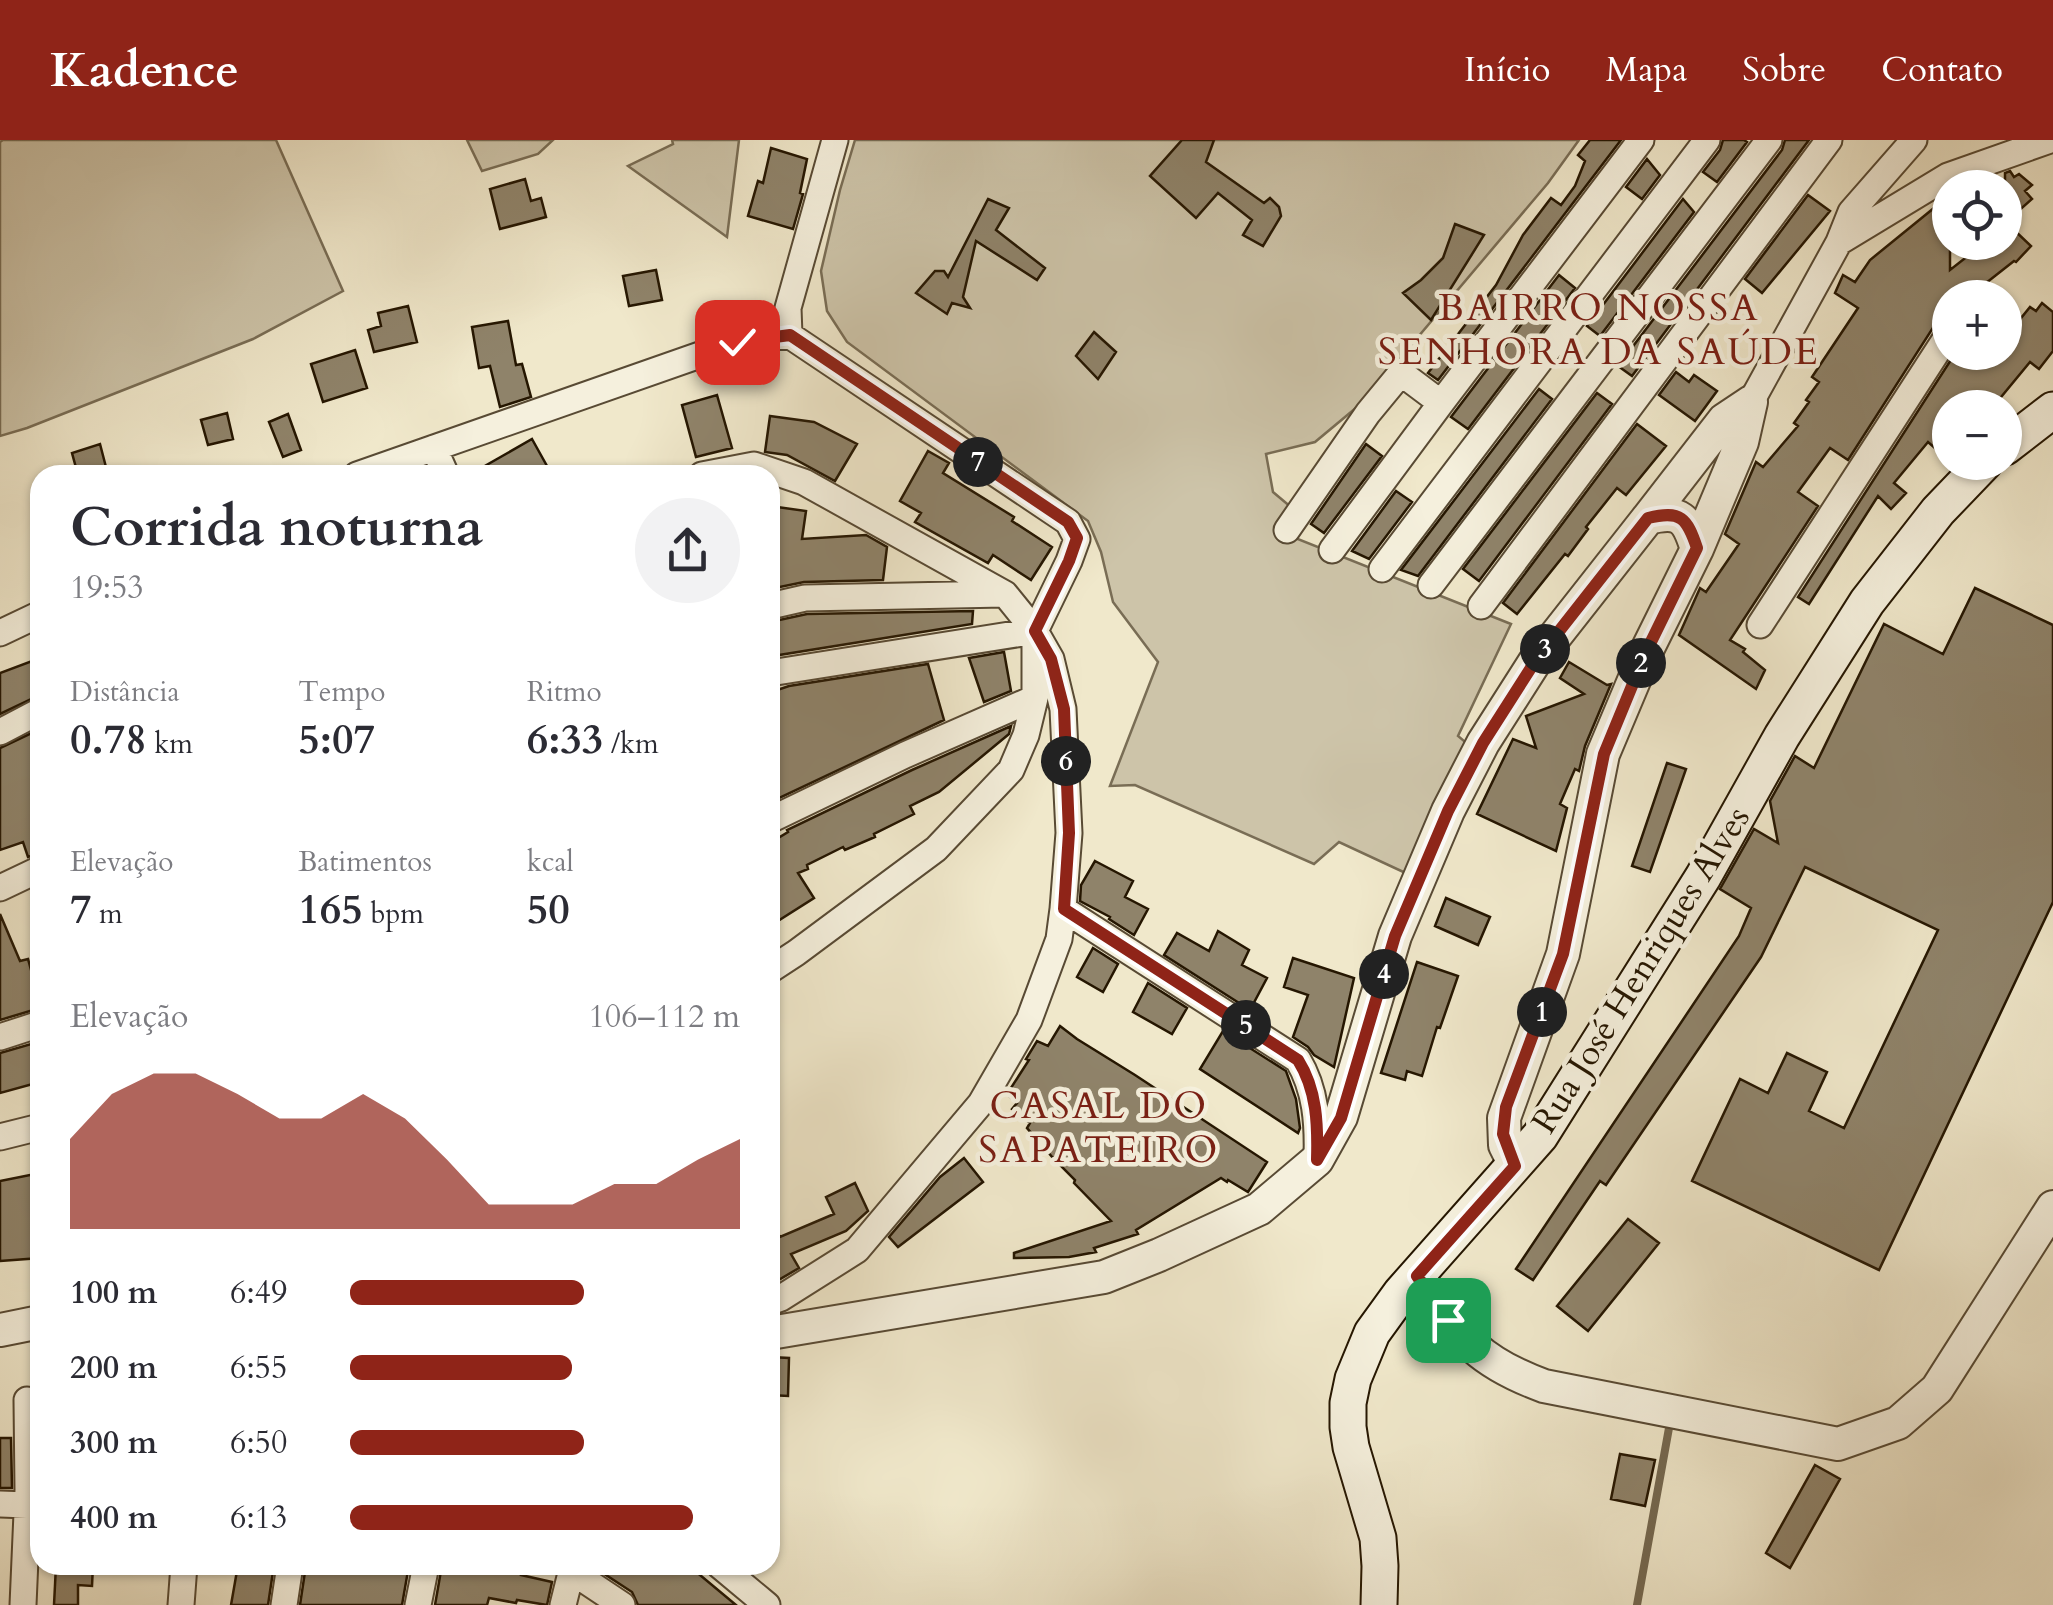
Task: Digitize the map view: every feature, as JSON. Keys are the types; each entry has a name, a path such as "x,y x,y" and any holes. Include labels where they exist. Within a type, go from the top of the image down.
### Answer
{"main road":[{"path":"2022,434 2053,410"},
{"name":"Rua José Henriques Alves","path":"1379,1605 1378,1538 1348,1427 1353,1378 1372,1333 1391,1305 1540,1136 1703,877 1782,736 1868,602 1938,510 1967,480"}],"street":[{"path":"790,335 788,308 835,140"},
{"path":"1332,550 1641,140"},
{"path":"1382,568 1708,140"},
{"path":"1431,585 1768,140"},
{"path":"1481,606 1829,140"},
{"path":"1515,1166 1505,1144 1504,1118 1563,954 1604,754 1742,442 1751,402 1839,242 1851,212 1914,140"},
{"path":"1839,242 1948,176 2050,140"},
{"path":"386,465 737,342 790,335 1068,522 1077,538 1035,631 1034,698 1026,735 1012,770 936,848 780,964"},
{"path":"1760,625 1932,360"},
{"path":"1286,530 1400,373 1441,402"},
{"path":"780,1332 1104,1276 1259,1208 1317,1160 1341,1118 1395,936 1448,811 1483,743 1534,663 1724,420 1751,402"},
{"path":"434,448 442,465"},
{"path":"780,474 804,482 1005,594 1035,631 1051,659 1064,709 1069,833 1059,939 1029,1020 981,1103 857,1250 780,1298"},
{"path":"1648,518 1679,516 1690,525 1697,548"},
{"path":"780,604 805,598 1005,594"},
{"path":"0,633 30,619"},
{"path":"780,671 1035,631"},
{"path":"780,815 905,754 1034,698"},
{"path":"0,732 30,716"},
{"path":"0,888 30,874"},
{"path":"1064,909 1298,1060 1307,1075 1318,1122 1317,1160"},
{"path":"0,1036 30,1027"},
{"path":"0,1137 30,1130"},
{"path":"1417,1276 1468,1343 1494,1364 1518,1376 1544,1386 1838,1444 1898,1423 1937,1389 2053,1207"},
{"path":"0,1330 30,1324"},
{"path":"24,1605 26,1400"},
{"path":"0,1504 27,1505"},
{"path":"180,1605 183,1575"},
{"path":"284,1605 288,1575"},
{"path":"418,1605 424,1575"},
{"path":"562,1605 570,1575"},
{"path":"581,1575 622,1605"},
{"path":"730,1575 767,1605"}],"shaded area":[{"path":"3,140 276,140 343,291 253,339 0,436"},
{"path":"467,140 553,140 538,154 482,171"},
{"path":"672,140 739,140 727,237 628,166 673,144"},
{"path":"855,140 1579,140 1548,183 1363,402 1315,442 1266,454 1273,492 1292,508 1275,530 1511,624 1458,736 1470,746 1412,876 1339,842 1314,864 1135,785 1110,786 1158,662 1113,602 1101,552 1088,521 847,342 827,311 821,271"}],"building":[{"path":"1182,140 1214,140 1206,162 1264,203 1270,198 1279,207 1281,216 1263,246 1243,235 1252,220 1218,193 1196,218 1150,176"},
{"path":"1590,140 1621,140 1438,380 1428,373 1496,285 1523,235 1551,198 1561,205 1575,186 1585,161 1578,155"},
{"path":"1723,140 1747,142 1717,182 1703,172"},
{"path":"1785,140 1809,140 1632,376 1618,366 1782,150"},
{"path":"771,148 807,159 793,229 748,216 758,181 763,183"},
{"path":"1647,159 1660,175 1642,199 1626,187"},
{"path":"2022,177 2032,185 2025,191 2032,199 2022,208"},
{"path":"525,179 531,201 541,198 546,217 500,229 490,189"},
{"path":"1808,195 1830,211 1762,293 1745,279"},
{"path":"988,199 1009,208 996,230 1045,268 1037,280 976,241 963,297 970,308 952,303 947,314 916,293 935,271 944,271 948,277"},
{"path":"1683,199 1694,212 1600,336 1587,326"},
{"path":"1932,210 1932,260 1950,260 1950,270 1963,260 2018,260 1990,280 1932,280 1932,329 1848,460 1830,448 1798,492 1818,506 1730,640 1765,670 1756,689 1679,635 1700,588 1706,592 1739,544 1725,534 1756,462 1763,467 1798,426 1794,423 1819,382 1812,377 1858,308 1835,293 1843,275 1855,282 1870,260"},
{"path":"1455,224 1484,235 1431,320 1403,293 1443,258"},
{"path":"2022,237 2031,246 2022,256"},
{"path":"656,270 662,300 629,306 623,276"},
{"path":"1559,275 1575,288 1468,429 1451,417"},
{"path":"2042,303 2053,312 2053,351 2039,369 2030,362 2007,390 1932,390 1932,446 1928,442 1894,483 1906,493 1891,509 1878,496 1809,604 1798,597 1944,370 2022,370 2022,317 2030,307 2036,311"},
{"path":"408,306 417,342 374,352 368,330 381,326 378,313"},
{"path":"508,321 516,365 522,364 531,397 500,407 490,366 479,368 472,327"},
{"path":"1094,332 1116,352 1098,379 1076,356"},
{"path":"355,350 367,388 323,402 311,364"},
{"path":"1676,372 1689,382 1694,375 1717,391 1695,421 1659,395"},
{"path":"1539,389 1552,399 1418,576 1401,570"},
{"path":"1597,393 1612,404 1479,581 1463,569"},
{"path":"717,395 732,448 696,457 682,405"},
{"path":"227,413 233,439 208,445 201,420"},
{"path":"288,414 301,450 283,457 269,422"},
{"path":"770,416 814,422 857,444 835,481 787,455 765,452"},
{"path":"1637,424 1666,446 1626,495 1617,488 1568,556 1565,554 1517,614 1503,603"},
{"path":"532,439 546,465 486,465"},
{"path":"100,444 105,465 75,465 72,453"},
{"path":"1366,444 1382,456 1324,533 1311,524"},
{"path":"928,451 949,463 943,473 1014,517 1012,521 1052,547 1031,580 993,555 988,563 915,522 921,513 900,501"},
{"path":"1396,491 1412,502 1369,559 1352,551"},
{"path":"780,507 806,511 802,539 866,535 887,547 883,580 804,582 780,587"},
{"path":"1975,588 2053,625 2053,902 1879,1270 1692,1181 1740,1079 1768,1093 1787,1053 1827,1072 1809,1111 1844,1128 1938,930 1805,867 1761,957 1606,1185 1600,1181 1533,1280 1516,1269 1739,936 1751,908 1720,889 1754,829 1778,843 1770,801 1795,756 1814,768 1884,624 1943,654"},
{"path":"973,611 972,624 780,655 780,620 807,614"},
{"path":"1004,652 1011,691 984,702 969,658"},
{"path":"30,662 30,700 0,714 0,673"},
{"path":"1569,662 1611,684 1579,771 1575,769 1560,804 1567,808 1556,851 1477,814 1513,739 1536,748 1526,716 1584,694 1560,678"},
{"path":"928,664 944,720 780,798 780,689"},
{"path":"1011,726 1009,734 939,792 910,806 914,814 874,834 875,837 807,865 808,869 798,873 814,898 780,920 780,837 912,770"},
{"path":"30,734 28,857 23,842 0,850 0,748"},
{"path":"1667,763 1686,769 1650,872 1632,866"},
{"path":"1095,861 1133,881 1125,897 1148,909 1134,935 1080,901 1081,885"},
{"path":"1446,898 1490,917 1478,945 1435,926"},
{"path":"0,914 20,961 28,959 30,1011 0,1020"},
{"path":"1218,931 1249,950 1242,965 1267,978 1250,1010 1164,955 1177,933 1209,951"},
{"path":"1093,948 1118,964 1103,992 1077,977"},
{"path":"1293,958 1354,978 1334,1067 1293,1037 1308,995 1284,987"},
{"path":"1417,962 1458,976 1422,1076 1407,1071 1405,1080 1381,1073"},
{"path":"1148,983 1187,1008 1172,1034 1133,1012"},
{"path":"1060,1026 1267,1162 1248,1192 1221,1178 1136,1230 1138,1234 1094,1248 1096,1252 1069,1257 1014,1258 1014,1253 1111,1221 1027,1128 1030,1123 1012,1109 1017,1103 1007,1094 1037,1041 1048,1046"},
{"path":"1223,1031 1286,1071 1296,1099 1298,1133 1200,1069"},
{"path":"30,1044 30,1085 0,1093 0,1053"},
{"path":"964,1158 983,1182 898,1247 889,1237 940,1177"},
{"path":"30,1175 30,1259 0,1261 0,1181"},
{"path":"855,1183 868,1211 846,1231 791,1254 799,1268 780,1279 780,1237 834,1214 826,1197"},
{"path":"1628,1219 1659,1243 1588,1331 1557,1306"},
{"path":"780,1358 789,1358 788,1396 780,1396"},
{"path":"0,1438 11,1438 12,1488 0,1488"},
{"path":"1620,1454 1655,1460 1645,1506 1611,1499"},
{"path":"1815,1465 1840,1479 1790,1568 1766,1553"},
{"path":"56,1575 93,1575 92,1586 78,1585 78,1605 54,1605"},
{"path":"236,1575 272,1575 268,1605 231,1605"},
{"path":"304,1575 407,1575 402,1605 300,1605"},
{"path":"440,1575 521,1575 552,1582 547,1605 489,1598 487,1605 435,1605"},
{"path":"606,1575 700,1575 736,1605 638,1605 632,1592"}],"waterway":[{"path":"1637,1605 1669,1428"}],"district":[{"name":"BAIRRO NOSSA SENHORA DA SAÚDE","path":"1599,330"},
{"name":"CASAL DO SAPATEIRO","path":"1099,1128"}],"route":[{"path":"737,342 790,335 1068,522 1077,538 1035,631 1051,659 1064,709 1069,833 1064,909 1298,1060 1307,1075 1318,1122 1317,1160 1341,1118 1395,936 1448,811 1483,743 1534,663 1648,518 1679,516 1690,525 1697,548 1646,652 1604,754 1563,954 1506,1107 1503,1134 1515,1166 1417,1276 1448,1320"}]}
